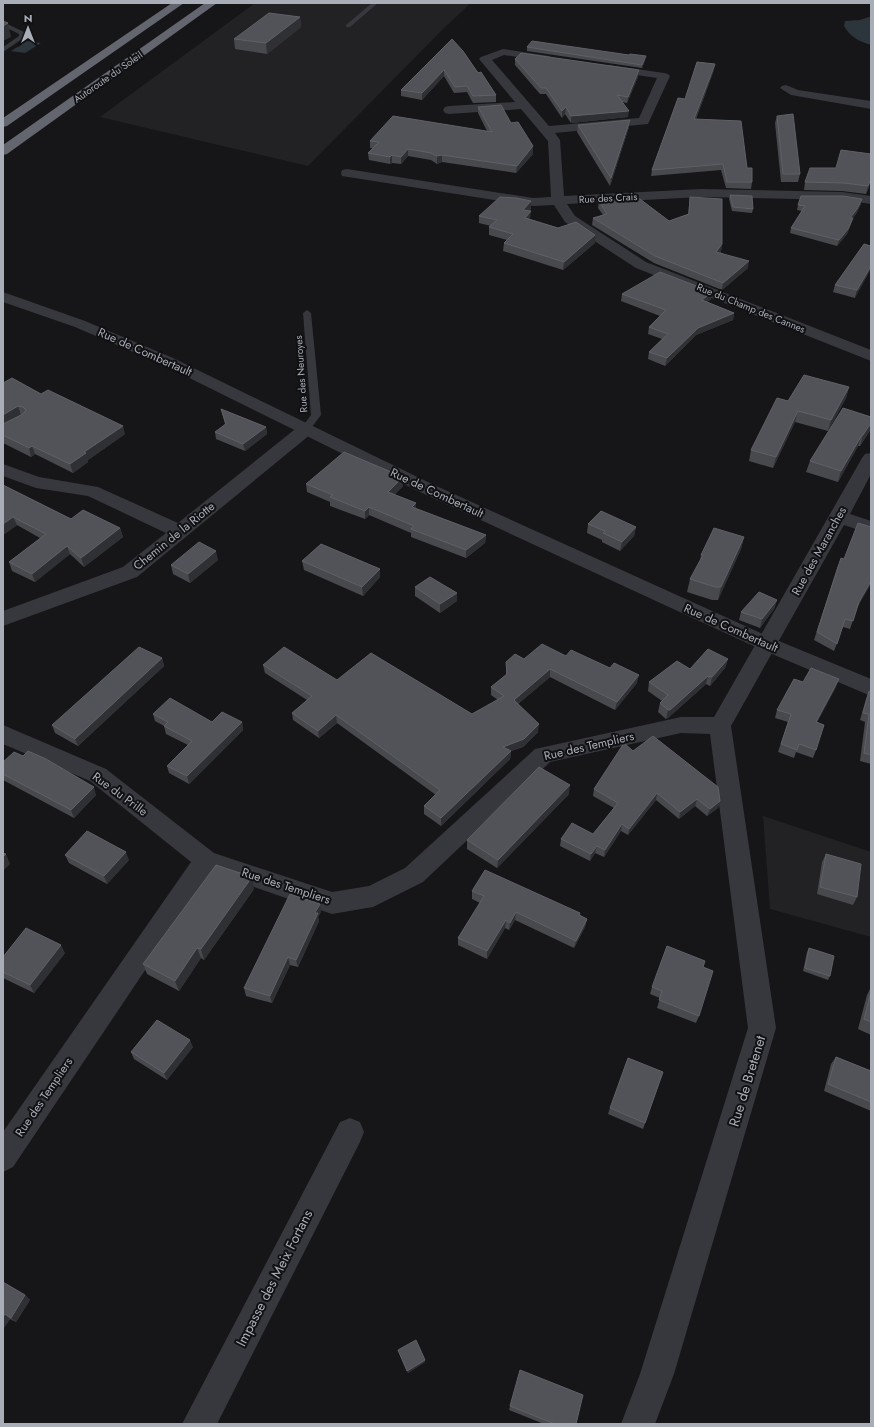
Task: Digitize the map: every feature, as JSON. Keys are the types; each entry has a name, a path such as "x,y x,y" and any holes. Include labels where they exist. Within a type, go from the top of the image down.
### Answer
{"highway":[{"name":"Autoroute du Soleil","path":"3,123 179,3"},
{"name":"Autoroute du Soleil","path":"3,151 212,3"}],"street":[{"path":"557,60 503,52 485,59 554,140 558,201"},
{"path":"546,130 644,121 664,76 595,66"},
{"path":"786,88 795,93 871,105"},
{"path":"449,110 524,105"},
{"name":"Rue des Crais","path":"346,173 533,202 701,193 842,196 871,200"},
{"name":"Rue du Champ des Cannes","path":"558,201 570,219 642,264 871,356"},
{"name":"Rue de Combertault","path":"3,297 80,324 167,361 426,488 767,644 871,688"},
{"name":"Chemin de la Riotte","path":"3,619 130,572 305,430"},
{"name":"Rue des Maranches","path":"720,726 871,458"},
{"path":"3,470 36,482 92,491 180,532"},
{"path":"838,517 871,528"},
{"name":"Rue des Templiers","path":"3,1158 206,860 332,903 373,896 414,875 543,755 681,725 720,726"},
{"name":"Rue de Bretenet","path":"638,1424 657,1374 762,1028 720,726"},
{"name":"Rue du Prille","path":"3,734 98,775 206,860"},
{"name":"Impasse des Meix Fortans","path":"199,1424 350,1132"}],"lane":[{"path":"348,26 375,3"},
{"path":"3,24 22,33 22,37 3,50"},
{"name":"Rue des Neuroyes","path":"305,430 316,415 307,313"}],"shaded area":[{"path":"255,3 471,3 444,28 308,166 100,117"},
{"path":"871,17 871,45 856,38 849,33 844,26 845,21 860,20"},
{"path":"27,41 41,43 25,53 11,51"},
{"path":"763,816 871,852 871,937 770,909"}],"building":[{"path":"269,13 300,17 266,43 234,39"},
{"path":"3,21 8,23 3,26"},
{"path":"452,39 463,51 478,73 481,72 496,95 473,96 467,86 455,87 444,70 422,93 401,90"},
{"path":"532,41 629,55 646,56 642,65 527,47"},
{"path":"521,53 639,70 628,97 617,95 629,111 571,116 566,107 562,111 546,88 541,88 515,59"},
{"path":"697,62 715,64 694,119 741,121 747,168 752,168 752,182 727,182 723,164 652,170 678,98 685,99"},
{"path":"501,105 511,123 518,122 533,146 517,166 442,155 437,156 431,153 408,149 401,157 392,155 390,157 368,153 379,142 370,141 393,116 492,132 478,107"},
{"path":"793,114 800,174 783,174 777,116"},
{"path":"630,120 611,178 578,125"},
{"path":"841,150 871,154 871,179 868,186 844,183 805,182 810,168 836,168"},
{"path":"730,195 752,196 753,209 733,207"},
{"path":"636,196 669,221 689,214 690,197 722,199 722,244 716,252 749,261 723,283 655,256 593,218 607,214 599,201 624,199 634,202"},
{"path":"801,196 843,196 862,199 850,218 853,218 848,229 839,240 791,228 805,206 798,205"},
{"path":"500,197 531,201 523,210 531,211 525,218 558,228 576,222 595,235 564,262 504,243 513,234 489,227 497,220 479,216"},
{"path":"864,244 871,246 871,266 857,290 835,285"},
{"path":"660,272 712,292 702,300 734,313 698,328 667,358 649,352 668,334 649,327 666,310 622,294"},
{"path":"804,375 849,387 831,420 798,411 776,457 751,450 777,398 788,401"},
{"path":"12,378 41,394 48,390 123,426 84,452 86,453 70,464 32,446 29,448 3,435 3,424 23,414 26,410 23,407 18,406 3,415 3,383"},
{"path":"843,408 871,417 871,423 862,435 841,471 810,461"},
{"path":"221,409 266,427 243,444 215,432 226,424"},
{"path":"344,452 403,477 388,492 416,503 412,507 486,535 466,550 411,529 414,526 369,507 365,511 330,497 333,495 306,484"},
{"path":"3,485 71,519 83,510 120,528 81,558 67,546 32,574 9,562 46,534 13,517 3,524"},
{"path":"601,511 636,527 622,542 603,533 605,531 588,524"},
{"path":"858,523 871,527 871,581 859,602 853,621 845,619 837,644 817,632 841,558 844,559"},
{"path":"714,528 744,537 721,587 715,587 690,579 703,555 701,555"},
{"path":"199,542 216,551 188,574 171,565"},
{"path":"321,544 380,569 362,587 302,561"},
{"path":"430,577 457,593 440,604 415,587"},
{"path":"759,592 777,600 762,619 741,612"},
{"path":"542,644 566,656 571,650 610,668 614,663 639,675 617,702 550,669 514,700 539,724 524,739 503,747 511,751 441,818 424,806 440,790 336,715 318,731 292,713 312,696 263,665 284,647 337,680 371,653 472,714 504,696 491,687 507,674 506,662 515,654 524,659"},
{"path":"139,647 162,658 75,739 52,725"},
{"path":"708,649 728,659 712,677 708,676 670,710 668,710 660,703 668,695 649,682 677,661 690,669"},
{"path":"811,668 839,679 816,722 824,725 816,750 799,744 797,750 781,744 791,714 777,710 794,679 803,682"},
{"path":"869,691 871,692 871,755 864,753 869,714 863,713"},
{"path":"170,698 212,722 222,712 242,722 187,776 167,766 192,741 164,726 168,722 153,714"},
{"path":"653,736 718,787 720,801 710,809 697,799 680,812 657,793 629,829 622,824 605,850 597,846 591,854 561,839 572,823 593,834 618,803 594,789 624,743 633,751"},
{"path":"28,751 46,759 94,787 71,810 3,774 3,762 14,752 23,756"},
{"path":"539,767 570,785 498,860 467,840"},
{"path":"87,831 126,852 104,876 65,855"},
{"path":"826,854 861,864 857,897 820,887"},
{"path":"216,865 252,877 201,949 197,948 175,981 143,964"},
{"path":"485,870 580,913 579,915 587,919 576,941 516,912 510,923 506,920 487,951 458,938 484,896 472,891"},
{"path":"290,894 320,904 315,913 318,913 296,960 288,957 270,996 244,988"},
{"path":"26,928 61,945 30,985 3,972 3,957"},
{"path":"667,946 705,961 703,967 713,971 699,1016 659,1000 662,991 652,987"},
{"path":"809,948 834,956 830,976 805,968"},
{"path":"871,992 871,1022 864,1019"},
{"path":"157,1020 190,1040 164,1073 131,1052"},
{"path":"836,1057 871,1071 871,1102 828,1084"},
{"path":"628,1058 663,1072 645,1123 610,1108"},
{"path":"3,1282 25,1295 11,1318 5,1314 3,1317"},
{"path":"416,1340 425,1360 407,1371 398,1350"},
{"path":"520,1370 583,1395 576,1424 555,1424 510,1406"}]}
